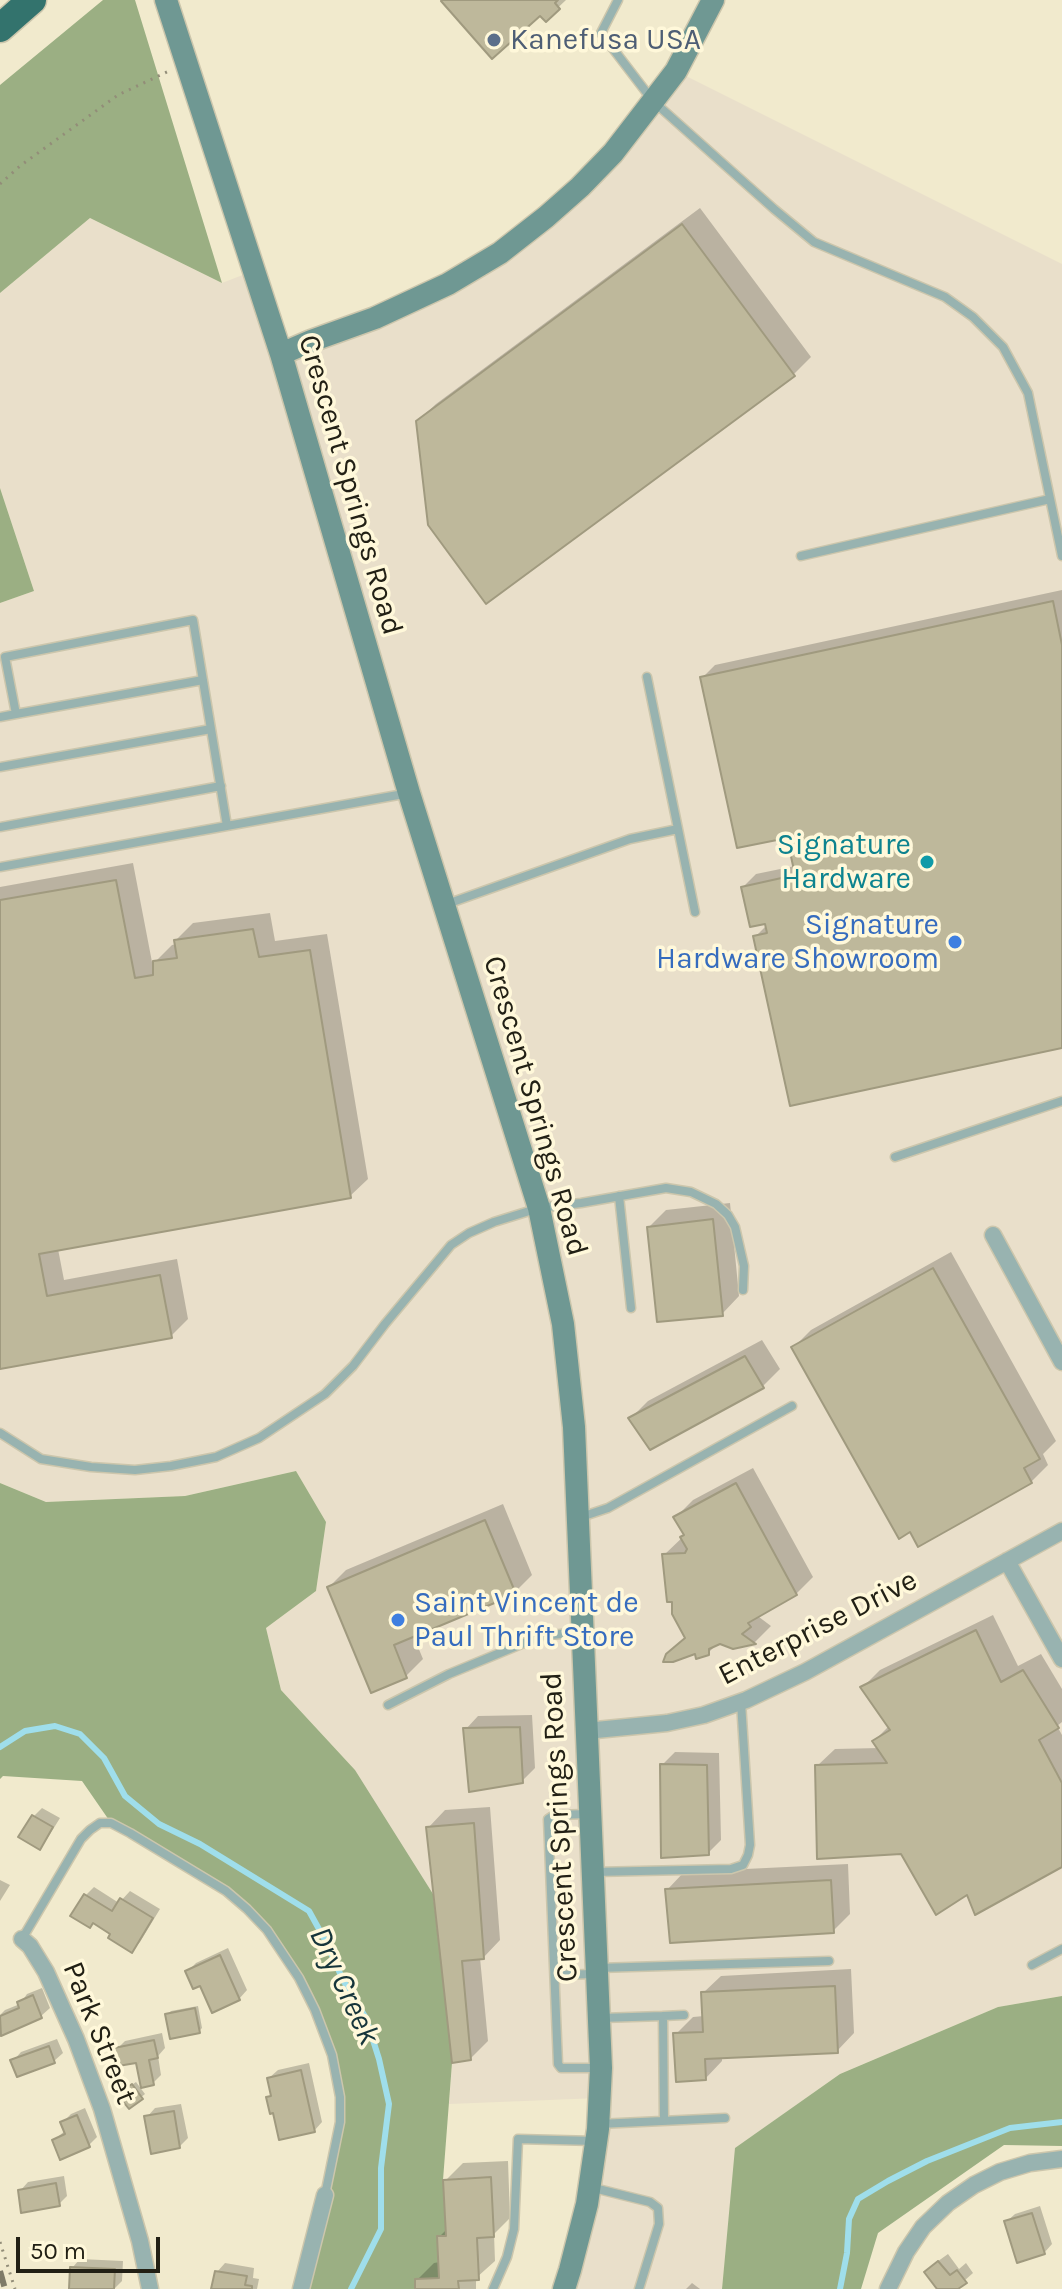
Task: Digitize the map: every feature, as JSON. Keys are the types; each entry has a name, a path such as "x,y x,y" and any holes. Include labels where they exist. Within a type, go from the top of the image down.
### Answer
{"highway":[{"path":"0,28 32,0"}],"main road":[{"name":"Crescent Springs Road","path":"166,0 281,354 409,793 539,1208 565,1337 574,1427 601,2068 590,2187 564,2289"},
{"path":"281,354 448,284 500,253 580,187 613,153 676,71 713,0"}],"street":[{"path":"993,1235 1062,1362"},
{"name":"Enterprise Drive","path":"586,1731 667,1723 704,1715 741,1701 805,1672 1062,1531"},
{"path":"1007,1561 1062,1659"},
{"name":"Park Street","path":"22,1939 46,1972 76,2039 102,2109 140,2241 150,2289"},
{"path":"888,2289 906,2252 923,2227 948,2203 1000,2172 1030,2163 1062,2159"},
{"path":"301,2289 325,2195"}],"lane":[{"path":"618,0 601,33 653,101 814,242 945,297 973,317 1003,347 1028,393 1062,556"},
{"path":"801,556 1050,499"},
{"path":"16,714 5,657 193,620 227,826"},
{"path":"647,677 695,912"},
{"path":"0,717 203,680"},
{"path":"0,767 211,729"},
{"path":"0,827 221,786"},
{"path":"0,867 409,793"},
{"path":"445,905 630,839 678,829"},
{"path":"895,1157 1062,1101"},
{"path":"0,1433 41,1459 91,1467 135,1470 216,1457 259,1438 325,1394 353,1366 451,1245 494,1222 539,1208 666,1188 691,1192 716,1204 735,1227 744,1266 743,1290"},
{"path":"619,1196 631,1308"},
{"path":"577,1519 608,1508 792,1406"},
{"path":"388,1705 449,1674 541,1636 581,1632"},
{"path":"592,1872 731,1869 743,1865 750,1845 741,1701"},
{"path":"589,1814 554,1815 548,1819 558,2064 561,2068 601,2068"},
{"name":"Park Street","path":"22,1939 81,1839 100,1823 111,1823 130,1833 226,1891 267,1930 282,1950 315,2010 332,2055 340,2097 337,2144 325,2195"},
{"path":"1032,1965 1062,1949"},
{"path":"555,1975 829,1961"},
{"path":"599,2018 684,2015"},
{"path":"663,2016 664,2121"},
{"path":"493,2289 507,2257 514,2229 518,2139 597,2133 664,2121 725,2118"},
{"path":"590,2187 650,2202 658,2208 659,2224 639,2289"}],"path":[{"path":"0,184 118,95 187,63"},
{"path":"0,2242 15,2289"}],"shaded area":[{"path":"676,71 1062,264 1062,1996 998,2007 840,2074 736,2148 722,2289 564,2289 599,2098 449,2104 452,2063 355,1770 281,1690 266,1628 316,1591 326,1522 296,1471 185,1496 46,1502 0,1483 0,603 34,591 0,488 0,293 90,218 222,283 253,271 281,354 375,318 546,217"}],"green space":[{"path":"103,0 135,0 222,283 90,218 0,293 0,85"},
{"path":"0,488 34,591 0,603"},
{"path":"296,1471 326,1522 316,1591 266,1628 281,1690 355,1770 433,1894 452,2063 443,2180 446,2236 437,2237 439,2278 415,2289 301,2289 340,2122 332,2055 282,1950 226,1891 111,1823 82,1781 3,1776 0,1779 0,1483 46,1502 185,1496"},
{"path":"1062,1996 1062,2146 1004,2145 878,2233 861,2289 722,2289 735,2148 840,2074 998,2007"}],"building":[{"name":"Kanefusa USA","path":"442,0 558,0 555,3 560,9 546,22 540,16 492,59"},
{"path":"682,224 795,376 486,604 428,525 416,421"},
{"name":"Signature Hardware","path":"1053,601 1062,645 1062,1048 790,1106 753,936 767,933 765,924 750,927 741,887 795,875 787,838 737,848 700,677"},
{"path":"116,880 135,978 153,975 153,961 177,958 174,940 253,929 259,957 310,950 351,1198 39,1254 47,1296 160,1275 172,1338 0,1369 0,900"},
{"path":"713,1219 723,1316 657,1322 647,1227"},
{"path":"933,1268 1040,1459 1024,1468 1032,1483 918,1547 910,1532 899,1539 791,1347"},
{"path":"745,1356 764,1388 650,1450 628,1418"},
{"path":"736,1483 797,1595 748,1623 751,1627 742,1634 756,1644 733,1649 720,1644 709,1649 709,1655 696,1659 695,1654 673,1662 663,1662 666,1654 685,1638 672,1614 672,1602 667,1602 662,1554 685,1553 687,1549 680,1537 684,1535 673,1517"},
{"name":"Saint Vincent de Paul Thrift Store","path":"485,1520 516,1594 394,1645 407,1678 371,1693 327,1587"},
{"path":"976,1630 1001,1682 1023,1670 1059,1728 1039,1740 1062,1783 1062,1867 975,1915 967,1895 936,1915 901,1854 817,1859 815,1765 887,1763 872,1741 890,1730 860,1687"},
{"path":"520,1727 523,1783 469,1792 463,1728"},
{"path":"660,1764 707,1765 709,1855 661,1858"},
{"path":"32,1815 53,1827 40,1850 18,1837"},
{"path":"474,1823 484,1959 462,1961 471,2060 452,2063 426,1827"},
{"path":"831,1880 834,1933 670,1943 665,1889"},
{"path":"84,1894 112,1911 120,1898 153,1918 132,1953 108,1938 110,1934 93,1923 90,1928 70,1916"},
{"path":"220,1955 240,2000 212,2013 200,1986 193,1989 185,1971"},
{"path":"835,1986 838,2053 705,2059 706,2080 676,2082 673,2033 703,2032 701,1992"},
{"path":"33,1995 42,2018 1,2036 0,2016 19,2008 17,2002"},
{"path":"195,2008 200,2033 170,2039 165,2014"},
{"path":"154,2040 158,2058 149,2060 154,2085 141,2088 136,2063 118,2066 114,2048"},
{"path":"49,2046 55,2063 17,2077 10,2060"},
{"path":"301,2070 315,2132 279,2140 266,2097 271,2096 267,2078"},
{"path":"132,2084 143,2099 129,2109 117,2094"},
{"path":"174,2111 180,2148 151,2154 144,2116"},
{"path":"77,2115 90,2147 60,2160 52,2140 65,2134 60,2122"},
{"path":"491,2177 494,2237 477,2238 479,2280 458,2281 459,2289 415,2289 415,2279 439,2278 437,2236 446,2236 443,2180"},
{"path":"56,2183 60,2206 21,2213 18,2190"},
{"path":"1032,2213 1045,2254 1017,2263 1004,2221"},
{"path":"938,2261 950,2275 957,2270 967,2283 958,2289 937,2289 924,2272"},
{"path":"70,2267 115,2269 114,2289 69,2289"},
{"path":"215,2271 247,2276 245,2285 252,2286 252,2289 211,2289"}],"waterway":[{"name":"Dry Creek","path":"0,1747 25,1731 55,1726 80,1734 104,1758 125,1796 159,1824 200,1844 309,1911 343,1980 366,2018 389,2104 381,2168 381,2229 351,2289"},
{"name":"Dry Creek","path":"840,2289 849,2219 858,2199 927,2161 1010,2128 1062,2122"}],"railway":[{"path":"0,2271 5,2289"}],"place":[{"name":"Kanefusa USA","path":"494,40"},
{"name":"Signature Hardware","path":"927,862"},
{"name":"Signature Hardware Showroom","path":"955,942"},
{"name":"Saint Vincent de Paul Thrift Store","path":"398,1620"}]}
